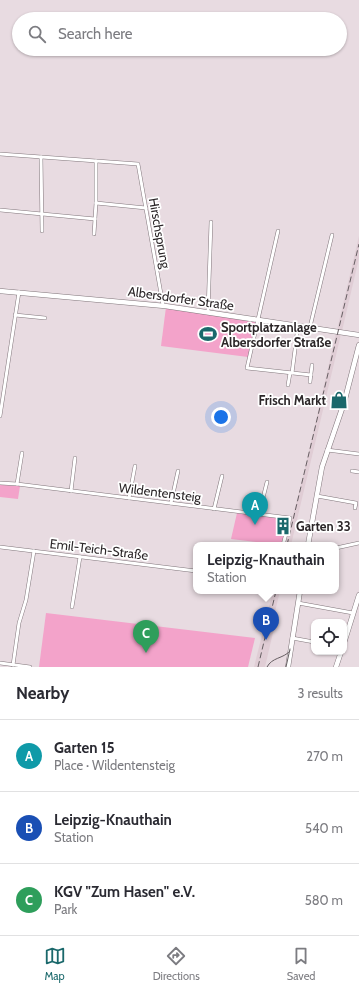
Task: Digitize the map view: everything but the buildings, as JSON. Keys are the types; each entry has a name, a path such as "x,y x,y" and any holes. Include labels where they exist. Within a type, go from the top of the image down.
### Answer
{"street":[{"path":"0,154 96,161 94,234"},
{"path":"40,157 42,231"},
{"name":"Hirschsprung","path":"96,161 138,164 163,305"},
{"path":"96,203 146,208"},
{"path":"0,210 95,219"},
{"path":"208,312 210,222"},
{"path":"278,231 247,368 311,375"},
{"path":"310,328 332,235"},
{"name":"Albersdorfer Straße","path":"0,291 163,305 359,335"},
{"path":"0,416 19,292"},
{"path":"15,315 45,318"},
{"path":"288,385 298,326"},
{"path":"309,542 322,467 344,403 359,346"},
{"path":"310,382 312,365"},
{"path":"327,450 359,454"},
{"path":"17,484 22,453"},
{"path":"71,491 75,458"},
{"path":"129,498 135,466"},
{"path":"171,503 178,471"},
{"path":"352,471 359,472"},
{"path":"214,509 222,476"},
{"path":"259,514 267,482"},
{"name":"Wildentensteig","path":"0,483 290,518 284,542"},
{"path":"317,496 356,503"},
{"path":"355,508 357,498"},
{"path":"339,547 359,543"},
{"name":"Emil-Teich-Straße","path":"0,547 193,571"},
{"path":"13,665 19,624 26,600 34,551"},
{"path":"72,607 80,557"},
{"path":"288,667 300,594"},
{"path":"347,633 359,595"},
{"path":"298,603 353,613"},
{"path":"292,638 311,641"},
{"path":"336,667 340,655"},
{"path":"0,663 30,667"}],"shaded area":[{"path":"359,236 359,258 342,331 337,330"},
{"name":"Sportplatzanlage Albersdorfer Straße","path":"166,307 257,322 248,357 161,346"},
{"path":"336,333 341,334 292,542 286,542 303,477"},
{"path":"0,485 20,486 18,499 0,497"},
{"path":"237,513 289,519 284,542 257,542 231,539"},
{"path":"272,594 279,594 271,629 274,630 265,667 254,667"},
{"path":"46,613 255,638 248,667 39,667"}],"tram line":[{"path":"286,667 290,649"},
{"path":"267,667 272,661 290,651"}],"railway":[{"path":"288,542 359,244"},
{"path":"258,667 275,594"}],"place":[{"name":"Sportplatzanlage Albersdorfer Straße","path":"208,334"},
{"name":"Frisch Markt","path":"339,400"},
{"name":"Garten 15","path":"255,525"},
{"name":"Garten 33","path":"283,526"},
{"name":"Leipzig-Knauthain","path":"266,640"},
{"name":"KGV \"Zum Hasen\" e.V.","path":"146,653"}]}
